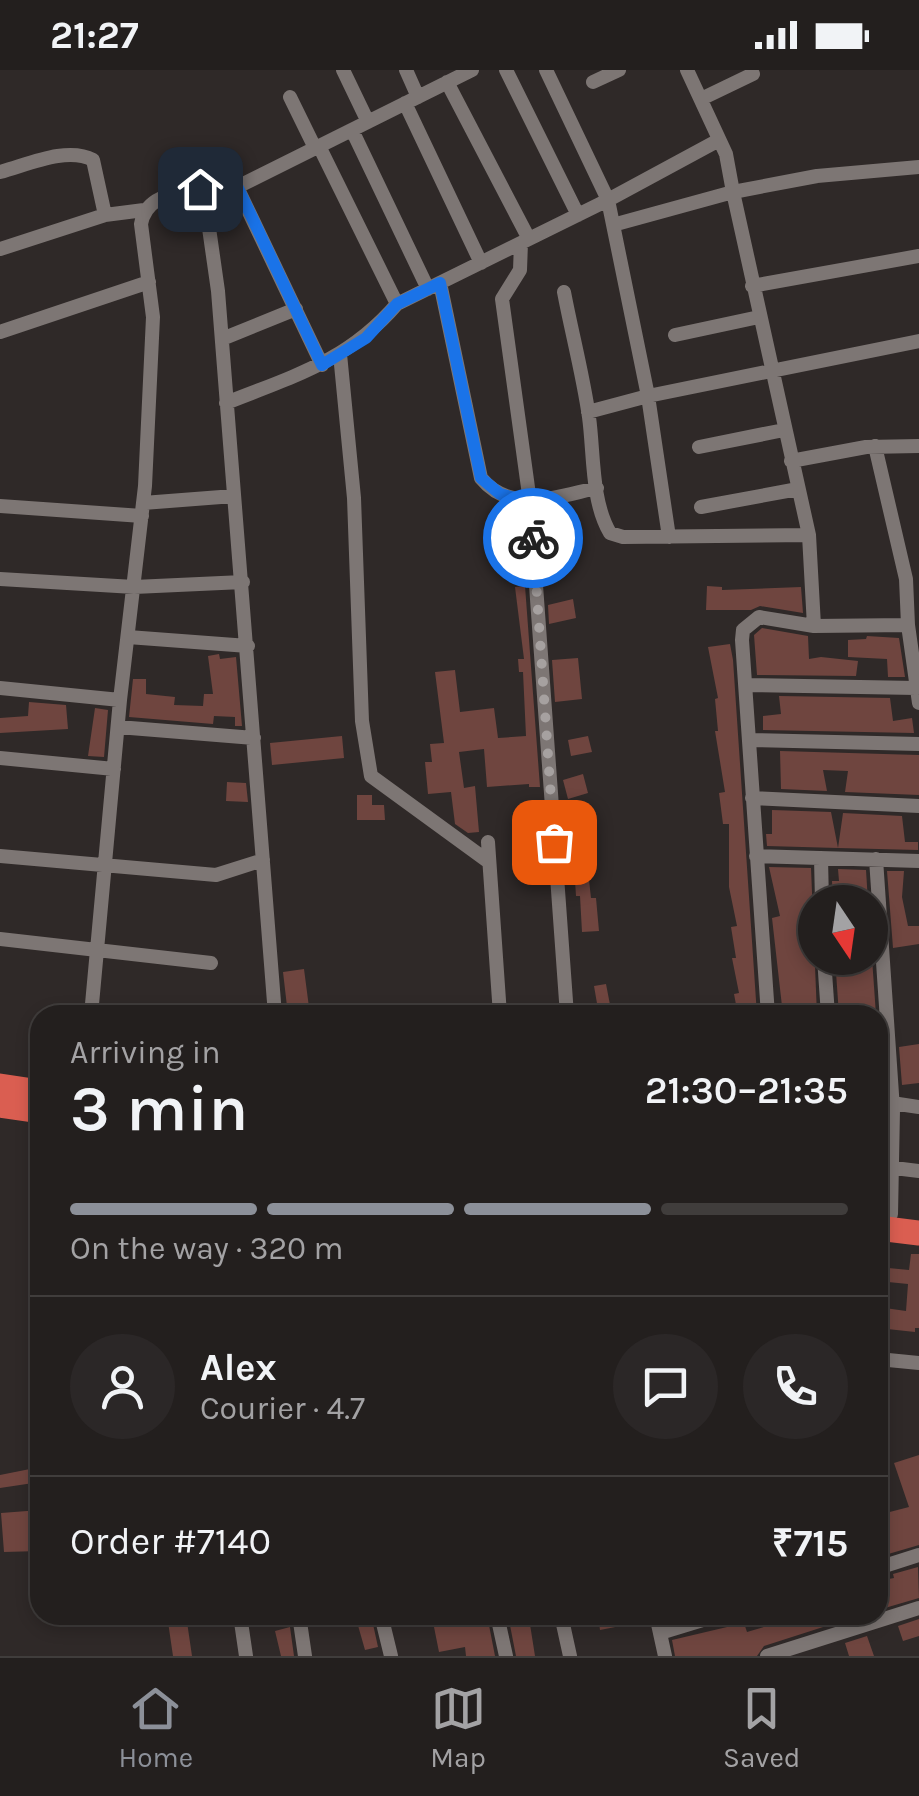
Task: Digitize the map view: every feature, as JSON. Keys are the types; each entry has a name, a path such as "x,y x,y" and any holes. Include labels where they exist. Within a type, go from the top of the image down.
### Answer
{"highway":[{"path":"0,1086 30,1102"},
{"path":"0,1105 30,1107"},
{"path":"888,1218 919,1216"},
{"path":"888,1220 919,1232"}],"street":[{"path":"344,70 368,122"},
{"path":"406,70 411,100 481,263"},
{"path":"205,202 469,70"},
{"path":"506,70 578,215"},
{"path":"546,70 608,200 648,396 669,537"},
{"path":"593,82 619,70"},
{"path":"687,70 726,154 758,317 809,535 814,626"},
{"path":"700,99 753,74"},
{"path":"447,82 525,241 520,270 502,299 530,502 566,1005"},
{"path":"290,97 397,304"},
{"path":"352,130 434,286 481,478 500,494 530,502 597,488"},
{"path":"226,403 322,365 366,338 397,304 720,140"},
{"path":"0,172 63,156 83,155 93,160 105,215"},
{"path":"620,222 733,192 818,176 919,166"},
{"path":"237,186 322,365"},
{"path":"92,1005 120,700 143,510 153,317 142,224 144,210 152,202 194,188 204,193 222,339 274,1005"},
{"path":"0,249 105,215 144,210"},
{"path":"752,286 919,256"},
{"path":"0,332 150,282"},
{"path":"564,292 588,412 597,488 610,533 623,537 809,535"},
{"path":"222,339 296,309"},
{"path":"675,335 758,317"},
{"path":"588,412 648,396 919,341"},
{"path":"340,354 354,498 362,721 371,776 489,862"},
{"path":"700,447 784,430"},
{"path":"792,461 875,446 919,446"},
{"path":"747,685 917,696 908,625 912,578 875,446"},
{"path":"701,507 798,488"},
{"path":"0,506 143,510 234,496"},
{"path":"0,579 134,587 243,582"},
{"path":"767,1005 743,630 758,618 814,626 908,625"},
{"path":"128,637 248,646"},
{"path":"0,688 120,700"},
{"path":"118,727 254,738"},
{"path":"750,740 919,744"},
{"path":"0,758 114,769"},
{"path":"752,798 919,806"},
{"path":"488,842 499,1005"},
{"path":"0,856 216,876 263,860"},
{"path":"756,856 919,861"},
{"path":"821,858 822,885"},
{"path":"876,859 886,1005"},
{"path":"0,939 211,963"},
{"path":"825,975 827,1005"},
{"path":"888,1042 892,1103 888,1140"},
{"path":"892,1103 919,1106"},
{"path":"888,1167 919,1171"},
{"path":"888,1360 919,1363"},
{"path":"888,1565 919,1555"},
{"path":"888,1618 919,1608"},
{"path":"241,1625 246,1656"},
{"path":"300,1625 305,1656"},
{"path":"384,1625 391,1656"},
{"path":"499,1625 506,1656"},
{"path":"564,1625 570,1656"},
{"path":"658,1625 664,1656"},
{"path":"660,1633 686,1625"},
{"path":"767,1656 865,1625"}],"building":[{"path":"525,586 540,787 487,787 484,749 459,752 464,788 475,786 479,832 468,833 455,824 451,792 428,794 425,762 432,762 430,744 444,743 435,672 455,670 460,712 494,708 498,738 526,736 523,672 519,672 518,659 524,659 515,587"},
{"path":"707,586 722,590 801,587 803,613 760,606 751,610 706,610"},
{"path":"573,599 576,618 549,624 548,605"},
{"path":"762,628 808,636 809,659 858,661 856,676 757,675 754,635"},
{"path":"867,636 899,638 905,677 888,677 887,659 848,657 848,640"},
{"path":"730,644 733,660 756,1005 736,1005 734,994 739,993 731,927 737,926 729,887 729,824 723,824 719,793 725,792 715,731 718,698 708,647"},
{"path":"219,654 220,659 236,657 242,726 235,726 235,717 214,716 213,724 129,717 133,679 146,679 146,694 175,697 174,705 203,706 204,694 213,694 208,656"},
{"path":"578,658 582,699 555,702 552,660"},
{"path":"779,696 890,698 893,721 912,718 914,733 763,730 763,716 781,714"},
{"path":"29,702 66,705 68,729 0,733 0,718 28,716"},
{"path":"95,708 108,710 104,757 88,756"},
{"path":"342,736 344,758 272,765 270,743"},
{"path":"588,736 592,752 571,756 568,740"},
{"path":"780,751 919,755 919,795 845,792 848,771 823,770 827,791 781,789"},
{"path":"583,774 588,793 568,799 563,780"},
{"path":"227,782 246,783 248,802 226,801"},
{"path":"357,795 372,795 372,805 384,805 385,820 357,820"},
{"path":"772,810 831,812 838,848 767,846 766,834 772,834"},
{"path":"843,813 902,816 905,842 918,842 918,850 838,848"},
{"path":"769,867 811,868 812,885 798,885 798,975 815,975 817,1005 782,1005 772,918 780,916"},
{"path":"838,869 866,870 867,885 832,885 832,881 839,881"},
{"path":"887,871 904,871 902,897 908,926 919,926 919,944 893,948"},
{"path":"589,880 591,898 596,898 599,931 582,932 575,881"},
{"path":"304,969 309,1005 287,1005 283,972"},
{"path":"836,975 873,975 875,1005 838,1005"},
{"path":"606,984 610,1005 597,1005 594,986"},
{"path":"919,1044 919,1083 902,1085 899,1047"},
{"path":"911,1254 919,1254 919,1328 915,1332 888,1329 888,1308 906,1311 908,1284 888,1282 888,1268 909,1270"},
{"path":"919,1455 919,1545 888,1554 888,1512 909,1507 894,1463"},
{"path":"30,1469 30,1484 0,1488 0,1475"},
{"path":"30,1511 30,1551 4,1552 1,1513"},
{"path":"918,1567 919,1598 888,1607 888,1579 894,1578 893,1574"},
{"path":"919,1619 919,1636 903,1641 898,1626"},
{"path":"168,1625 187,1625 192,1656 173,1656"},
{"path":"358,1625 373,1625 378,1647 365,1650"},
{"path":"434,1625 489,1625 495,1656 466,1656 465,1647 439,1652"},
{"path":"510,1625 530,1625 535,1656 516,1656"},
{"path":"599,1625 626,1625 600,1630"},
{"path":"736,1625 745,1625 747,1632 771,1625 829,1625 764,1646 757,1656 675,1656 672,1640"},
{"path":"290,1627 294,1656 281,1656 275,1631"},
{"path":"867,1636 874,1656 849,1656 845,1643"}],"way so far":[{"path":"533,538 554,842"}],"route":[{"path":"200,189 205,202 237,186 322,365 366,338 397,304 440,283 481,478 500,494 530,502 533,538"}]}
